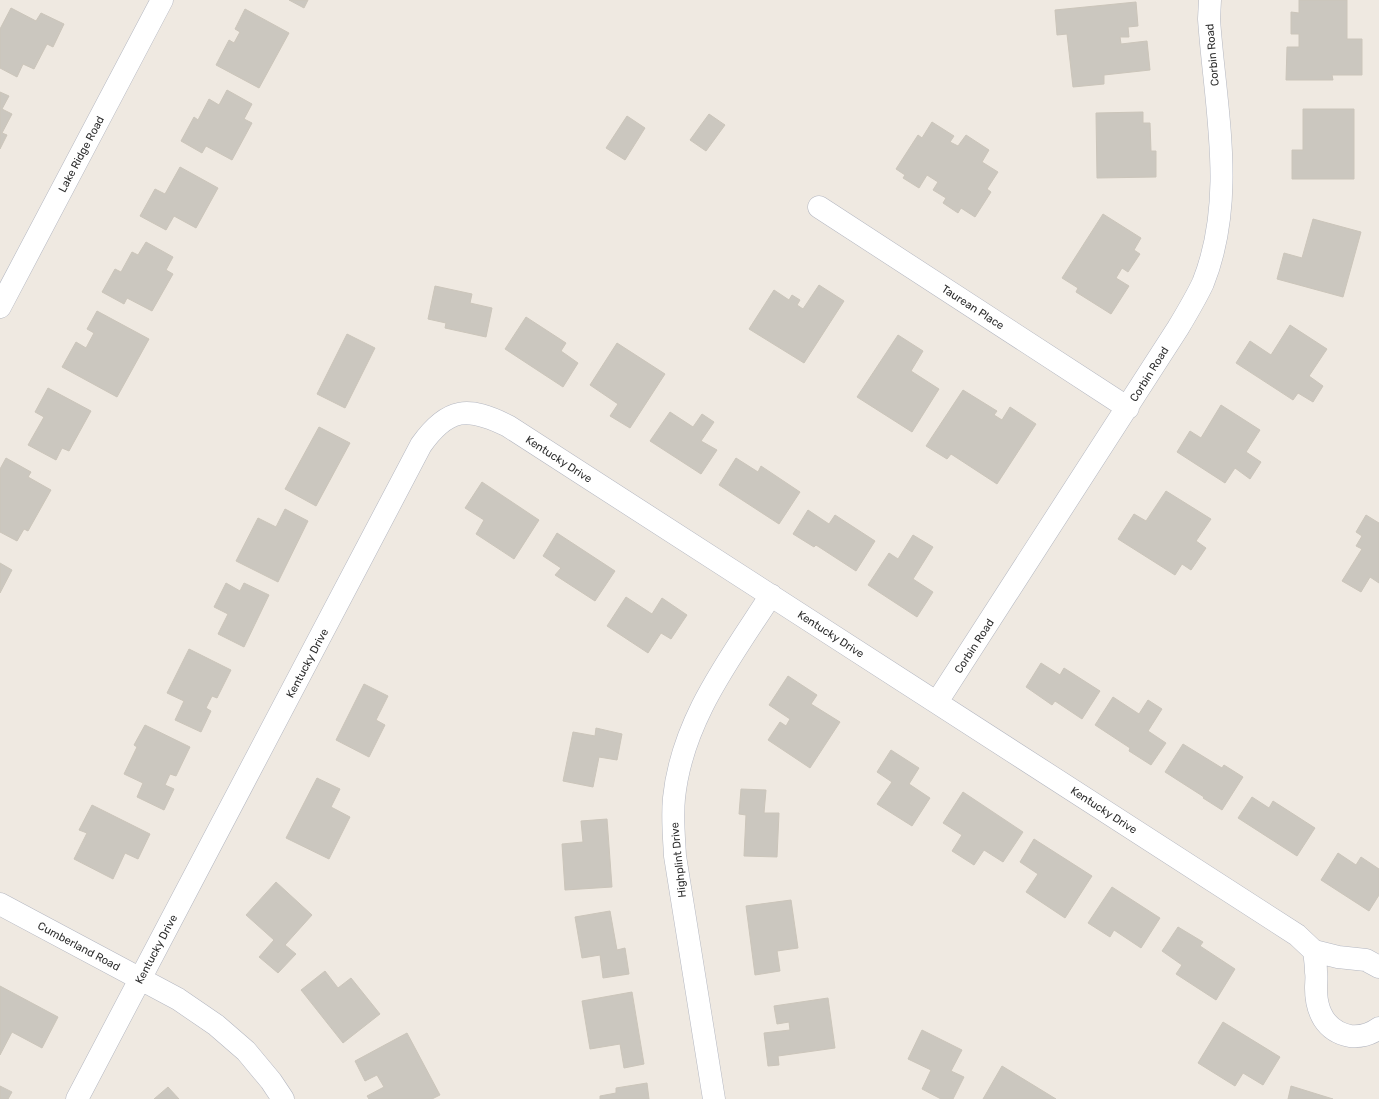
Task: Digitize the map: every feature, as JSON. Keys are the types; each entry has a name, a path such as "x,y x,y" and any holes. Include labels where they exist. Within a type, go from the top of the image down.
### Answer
{"street":[{"name":"Lake Ridge Road","path":"0,307 162,0"},
{"name":"Corbin Road","path":"937,702 1128,408 1192,306 1202,283 1217,236 1221,211 1222,159 1211,47 1209,19 1210,0"},
{"name":"Taurean Place","path":"819,206 1128,408"},
{"name":"Kentucky Drive","path":"77,1099 419,450 430,432 445,419 455,415 472,413 491,418 508,426 1297,935 1314,951 1338,957 1366,960 1379,967"},
{"name":"Highplint Drive","path":"714,1099 675,856 673,827 674,797 681,759 691,729 701,706 771,595"},
{"name":"Cumberland Road","path":"0,904 178,999 216,1025 246,1052 271,1081 282,1099"},
{"path":"1314,951 1317,1001 1319,1012 1324,1021 1332,1029 1342,1034 1353,1036 1364,1036 1379,1028"}],"building":[{"path":"289,0 308,0 304,8"},
{"path":"1299,0 1347,0 1347,39 1362,39 1362,75 1332,75 1333,80 1286,80 1287,47 1299,47 1299,34 1291,34 1291,12 1299,13"},
{"path":"1136,2 1138,26 1128,27 1129,37 1120,37 1121,44 1147,41 1150,70 1104,75 1104,84 1073,87 1067,34 1057,35 1055,10"},
{"path":"11,8 36,21 41,13 64,24 53,47 47,44 34,69 23,64 17,77 0,68 0,29"},
{"path":"245,9 289,33 259,88 216,65 229,40 234,43 240,32 235,29"},
{"path":"227,90 252,104 244,119 252,123 232,160 206,146 202,153 181,141 194,117 198,120 209,99 219,105"},
{"path":"0,92 9,96 2,109 12,114 2,133 7,135 0,149"},
{"path":"1303,109 1354,109 1354,179 1292,179 1292,150 1303,150"},
{"path":"1143,112 1143,123 1150,123 1151,151 1156,151 1156,177 1097,178 1096,113"},
{"path":"709,114 725,125 706,151 690,140"},
{"path":"627,116 645,128 625,160 606,148"},
{"path":"932,122 954,136 950,142 958,146 966,135 989,150 982,162 998,172 987,189 991,192 975,217 961,208 958,213 943,203 946,198 933,190 938,182 927,175 919,188 903,178 905,175 896,169 918,135 922,138"},
{"path":"180,167 218,188 196,228 174,216 166,230 140,216 155,189 165,194"},
{"path":"1103,214 1141,238 1134,250 1140,254 1128,272 1122,268 1116,278 1129,286 1111,314 1076,292 1078,288 1062,278"},
{"path":"1313,219 1361,232 1343,297 1277,279 1284,253 1302,258"},
{"path":"146,242 173,257 166,270 173,274 152,311 127,298 124,304 102,292 115,269 121,272 132,252 138,255"},
{"path":"819,285 844,301 804,363 749,329 774,290 789,300 792,295 800,300 797,305 803,309"},
{"path":"435,286 472,294 470,303 492,308 486,337 445,328 446,323 428,319"},
{"path":"97,311 149,339 117,397 62,367 76,342 86,348 94,333 87,329"},
{"path":"526,317 566,343 561,351 578,363 563,387 505,349"},
{"path":"1290,325 1327,349 1309,376 1323,386 1313,402 1298,393 1293,400 1236,363 1250,341 1271,355"},
{"path":"347,334 375,348 345,408 317,394"},
{"path":"898,335 923,351 911,371 939,389 912,432 857,397"},
{"path":"617,343 665,374 630,428 610,416 618,404 590,385"},
{"path":"48,388 91,411 69,451 62,448 56,460 28,445 44,417 35,412"},
{"path":"963,390 997,411 994,415 1002,420 1010,407 1036,424 997,484 951,454 947,459 926,446"},
{"path":"1221,405 1260,430 1246,452 1261,462 1250,479 1235,468 1225,483 1177,452 1190,431 1201,438"},
{"path":"670,412 693,427 702,414 714,422 701,441 717,450 701,474 650,441"},
{"path":"319,427 350,443 316,506 285,489"},
{"path":"6,458 31,472 28,477 51,490 28,531 24,529 17,541 0,532 0,469"},
{"path":"736,458 758,472 761,466 800,492 779,524 719,485"},
{"path":"482,482 539,520 514,559 476,534 484,520 465,508"},
{"path":"1166,491 1211,519 1196,541 1206,548 1191,570 1182,564 1175,575 1118,539 1134,514 1146,521"},
{"path":"285,509 308,521 278,582 236,561 258,518 276,527"},
{"path":"808,510 829,524 835,515 875,541 856,571 816,545 814,547 793,534"},
{"path":"1366,515 1379,523 1379,583 1370,577 1361,592 1342,581 1362,549 1356,546 1362,536 1356,532"},
{"path":"557,533 615,571 595,601 555,575 561,568 543,556"},
{"path":"913,535 933,547 913,579 933,592 917,617 868,585 889,553 898,559"},
{"path":"0,563 12,570 0,593"},
{"path":"226,583 240,591 244,583 269,595 244,647 218,634 228,614 214,607"},
{"path":"626,597 652,614 662,598 687,615 671,639 661,633 648,653 607,626"},
{"path":"189,649 231,670 217,698 212,696 206,708 211,711 201,732 175,720 184,701 167,693"},
{"path":"1041,663 1060,675 1064,668 1100,691 1082,719 1055,701 1052,705 1026,687"},
{"path":"788,676 817,695 811,704 840,722 810,768 768,740 780,722 786,726 790,719 769,705"},
{"path":"364,684 388,696 376,720 385,725 369,757 336,740"},
{"path":"1113,697 1139,714 1148,700 1162,709 1148,731 1166,743 1151,765 1129,751 1130,748 1095,725"},
{"path":"145,725 190,747 176,776 170,774 165,785 174,789 164,810 137,797 143,783 124,774 137,747 134,745"},
{"path":"596,728 622,734 617,760 599,757 593,787 563,781 573,732 595,736"},
{"path":"1183,744 1222,768 1224,765 1243,777 1222,810 1165,772"},
{"path":"891,750 919,768 909,784 930,798 912,826 877,804 892,782 877,772"},
{"path":"317,778 340,789 331,807 350,817 329,859 286,838"},
{"path":"741,789 766,790 764,813 779,813 777,857 744,856 746,815 739,814"},
{"path":"963,792 1023,832 1003,862 984,850 974,865 952,851 962,835 943,823"},
{"path":"1252,797 1269,808 1273,801 1315,828 1297,856 1238,818"},
{"path":"92,805 150,834 138,859 125,853 113,879 74,859 87,833 79,830"},
{"path":"607,819 612,887 565,890 562,844 583,842 581,821"},
{"path":"1034,839 1092,876 1065,918 1026,892 1038,874 1020,862"},
{"path":"1338,853 1356,865 1361,857 1379,869 1379,895 1369,911 1321,880"},
{"path":"276,882 312,915 285,945 296,954 278,973 259,957 274,940 246,915"},
{"path":"1112,887 1160,918 1141,948 1114,930 1110,937 1088,923"},
{"path":"791,900 798,948 777,951 780,971 755,975 746,906"},
{"path":"610,911 617,950 625,948 629,974 603,978 600,955 582,958 575,917"},
{"path":"1178,927 1203,942 1200,946 1235,969 1216,1000 1176,974 1182,965 1162,951"},
{"path":"325,971 338,988 351,978 380,1014 343,1043 301,990"},
{"path":"0,986 58,1017 42,1048 12,1032 0,1055"},
{"path":"632,992 644,1064 624,1068 620,1044 590,1049 582,1001"},
{"path":"828,998 835,1048 778,1056 779,1065 768,1066 764,1033 790,1030 789,1022 777,1024 774,1006"},
{"path":"1223,1022 1280,1057 1263,1085 1243,1073 1235,1086 1198,1063"},
{"path":"922,1030 962,1050 951,1071 964,1077 953,1099 941,1099 922,1089 931,1070 908,1059"},
{"path":"407,1033 440,1095 432,1099 369,1099 367,1096 384,1087 377,1075 365,1081 355,1061"},
{"path":"1002,1066 1056,1099 983,1099"},
{"path":"647,1083 649,1099 600,1099 600,1096 616,1093 616,1088"},
{"path":"0,1086 12,1092 8,1099 0,1099"},
{"path":"1291,1086 1333,1099 1288,1099"},
{"path":"168,1087 179,1099 154,1099"}]}
